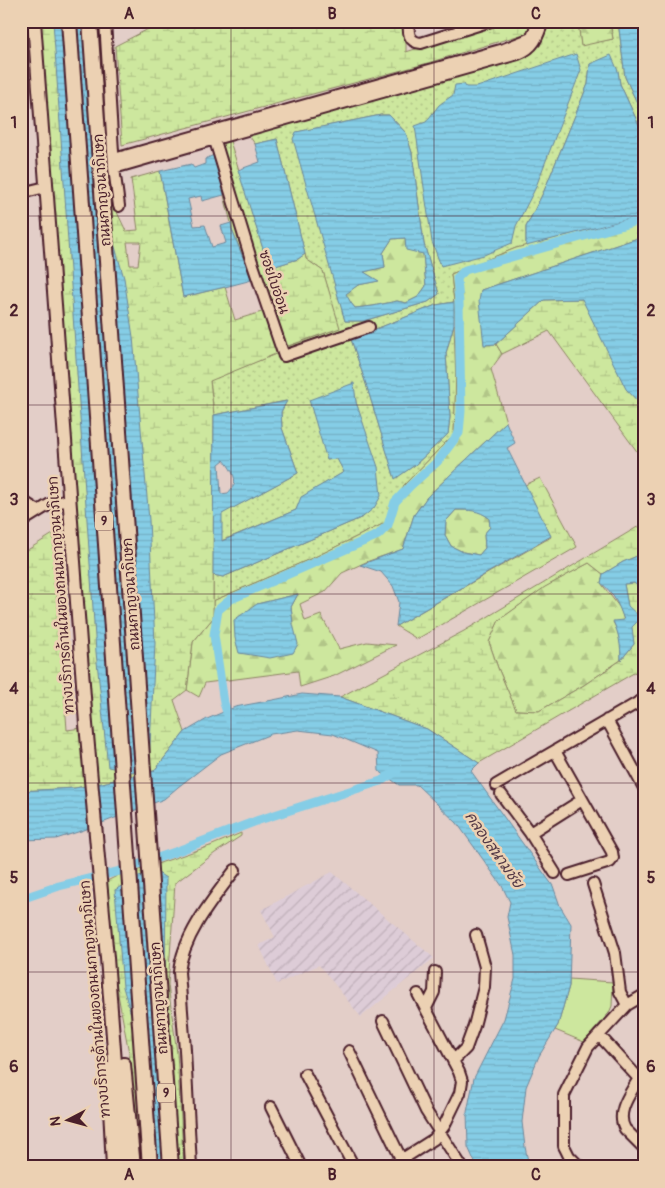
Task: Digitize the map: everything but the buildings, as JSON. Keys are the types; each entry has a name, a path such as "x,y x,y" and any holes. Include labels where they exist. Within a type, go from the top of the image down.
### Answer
{"highway":[{"name":"ถนนกาญจนาภิเษก","path":"69,21 150,1167"},
{"name":"ถนนกาญจนาภิเษก","path":"90,21 171,1167"}],"main road":[{"name":"ทางบริการด้านในของถนนกาญจนาภิเษก","path":"34,21 86,724 123,1167"},
{"path":"107,958 106,1036 113,1167"},
{"path":"107,958 124,1064 134,1167"}],"street":[{"path":"105,21 114,164 119,206"},
{"path":"409,21 409,36 416,43 421,43 459,26 491,21"},
{"path":"324,104 521,43 532,36 538,21"},
{"path":"114,164 324,104 526,51 534,43 543,21"},
{"name":"ซอยใบอ่อน","path":"213,135 250,256 284,356 369,327"},
{"path":"21,194 46,188"},
{"path":"21,500 38,511"},
{"path":"21,522 50,504 69,500"},
{"path":"555,873 530,833 499,790 555,751 644,699"},
{"path":"607,720 644,788"},
{"path":"555,751 612,852 613,858 610,862 570,876"},
{"path":"530,833 582,800"},
{"path":"191,1167 180,963 187,944 204,911 235,870"},
{"path":"593,884 615,953 620,992 627,1005"},
{"path":"454,1061 466,1048 484,987 485,967 476,935"},
{"path":"426,1008 434,992 434,972"},
{"path":"390,1167 404,1163 434,1139 444,1126 460,1093 462,1081 454,1061 418,994"},
{"path":"580,1167 569,1156 564,1146 564,1095 588,1047 627,1005 644,995"},
{"path":"383,1021 426,1111 462,1167"},
{"path":"599,1036 641,1081 621,1113 621,1118 625,1129 644,1148"},
{"path":"349,1051 404,1163"},
{"path":"305,1074 354,1167"},
{"path":"271,1107 302,1167"}],"shaded area":[{"path":"332,872 434,958 361,1017 319,965 277,984 259,945 275,937 261,910"}],"green space":[{"path":"40,21 100,21 103,80 115,208 126,231 138,230 131,179 160,171 183,297 225,287 235,320 265,311 278,353 210,381 214,415 213,618 193,642 187,690 174,700 185,732 154,771 75,788 21,791 21,554 53,534 67,730 81,728 72,481","holes":["127,242 141,242 138,265 130,265"]},
{"path":"164,21 406,21 406,52 504,21 531,21 527,33 421,65 122,145 115,46"},
{"path":"550,21 578,21 581,45 613,39 610,21 618,21 625,77 644,118 644,136 620,84 618,71 590,64 588,84 544,191 526,227 526,246 516,248 451,274 454,302 436,305 351,339 395,478 415,465 448,434 450,417 446,353 454,324 456,384 454,434 404,485 389,521 317,556 213,601 213,575 223,577 363,517 356,402 353,383 327,460 337,458 344,472 302,497 296,510 221,541 221,514 298,473 282,428 281,412 286,401 214,415 210,380 278,353 265,311 232,230 211,144 230,141 269,268 272,301 286,347 339,328 323,271 306,259 277,139 255,144 248,134 416,87 540,46","holes":["389,115 406,133 412,153 424,244 439,294 428,302 363,321 345,321 297,132"]},
{"path":"578,21 610,21 613,39 581,46"},
{"path":"644,215 644,236 481,290 484,344 496,344 502,354 491,369 506,422 427,497 414,515 403,549 342,573 325,592 300,604 305,621 321,615 339,649 367,642 396,645 334,676 300,687 298,671 205,683 199,697 187,690 193,642 213,618 213,601 317,556 389,521 404,485 454,434 456,334 451,274 516,248","holes":["298,594 291,607 293,624 257,604"]},
{"path":"405,238 423,253 426,286 418,297 406,303 397,301 355,308 345,294 358,285 378,281 364,272 385,267 383,253 392,239"},
{"path":"305,254 306,259 323,271 340,328 285,347 272,301 269,268 298,259"},
{"path":"583,299 626,388 644,408 644,461 549,331 502,354 496,344 544,300"},
{"path":"540,478 577,547 417,639 396,626 551,537 525,485"},
{"path":"456,510 470,510 489,518 490,527 484,534 485,548 479,555 463,552 451,546 445,535 446,521"},
{"path":"644,523 644,553 623,562 603,574 589,563 545,587 499,620 489,642 516,710 539,711 584,685 621,660 634,644 624,584 634,583 644,591 644,667 479,763 427,729 340,697 464,631"},
{"path":"589,563 603,574 601,583 620,608 624,620 613,622 620,640 621,660 584,685 539,711 516,710 489,642 499,620 544,587"},
{"path":"241,833 241,836 175,883 168,985 177,1053 184,1167 137,1167 129,1053 111,957 107,881 123,873 136,871 210,846"},
{"path":"569,979 613,982 612,1006 609,1013 584,1042 555,1030 569,986"}],"water":[{"path":"53,21 97,21 109,226 124,278 133,337 149,520 155,643 149,766 133,772 108,767 96,652"},
{"path":"618,21 644,21 644,118 625,77"},
{"path":"576,54 581,70 535,189 516,226 512,243 484,255 441,266 432,242 415,126 426,122 439,105 453,95 455,85 464,84 466,87 477,87"},
{"path":"611,55 618,71 620,84 644,136 644,215 526,246 526,227 544,191 588,84 590,64"},
{"path":"21,107 26,156 21,157"},
{"path":"389,115 406,133 412,153 424,244 439,294 428,302 363,321 345,321 293,139 296,132","holes":["405,238 406,250 423,254 426,286 418,297 406,303 397,301 355,308 346,294 358,285 379,281 364,272 385,267 383,253 392,239"]},
{"path":"277,139 305,254 298,259 269,268 238,170 260,162 255,144"},
{"path":"214,155 224,195 202,201 201,196 188,199 194,226 205,225 212,247 226,243 221,226 231,223 252,280 183,297 160,171 191,164 194,168 205,164 205,159"},
{"path":"644,236 644,408 626,389 582,299 544,300 496,344 484,345 479,301 481,290"},
{"path":"454,302 454,324 446,353 450,417 448,434 415,465 395,479 351,339 436,305"},
{"path":"354,383 356,402 378,467 381,496 374,508 363,517 223,577 213,575 214,415 287,401 281,412 282,428 298,473 222,514 222,541 296,510 301,497 344,472 337,459 327,460 309,400","holes":["224,460 232,472 235,482 228,493 221,494 219,464"]},
{"path":"506,422 515,443 507,448 551,536 396,626 399,602 393,586 381,572 360,565 403,549 414,515 427,497","holes":["456,510 470,510 489,518 490,527 484,534 485,548 479,555 463,552 451,546 445,535 446,521"]},
{"path":"644,553 644,591 634,583 624,584 628,606 641,618 632,627 634,644 621,660 621,649 613,621 624,620 615,599 601,583 603,574 623,562"},
{"path":"298,594 291,607 298,644 293,653 270,658 239,653 235,638 234,620 257,604"},
{"name":"คลองสนามชัย","path":"302,694 340,697 427,729 479,763 471,771 553,886 560,906 571,924 569,986 558,1025 539,1056 526,1087 522,1122 525,1147 531,1167 477,1167 468,1147 467,1112 474,1078 504,1019 515,979 515,955 507,917 510,902 502,886 457,823 417,785 399,785 379,771 378,753 333,734 298,730 271,734 221,754 164,799 56,839 21,840 21,791 75,788 154,771 185,732 207,719 235,707"},
{"path":"155,871 166,878 165,991 177,1167 142,1167 134,1025 123,987 115,890 136,877"}],"waterway":[{"path":"230,721 224,703 214,635 218,610 231,599 378,535 388,525 395,502 437,462 459,433 461,411 457,278 465,270 644,219"},
{"path":"21,899 59,886 120,871 259,820 381,781 397,771"}]}
